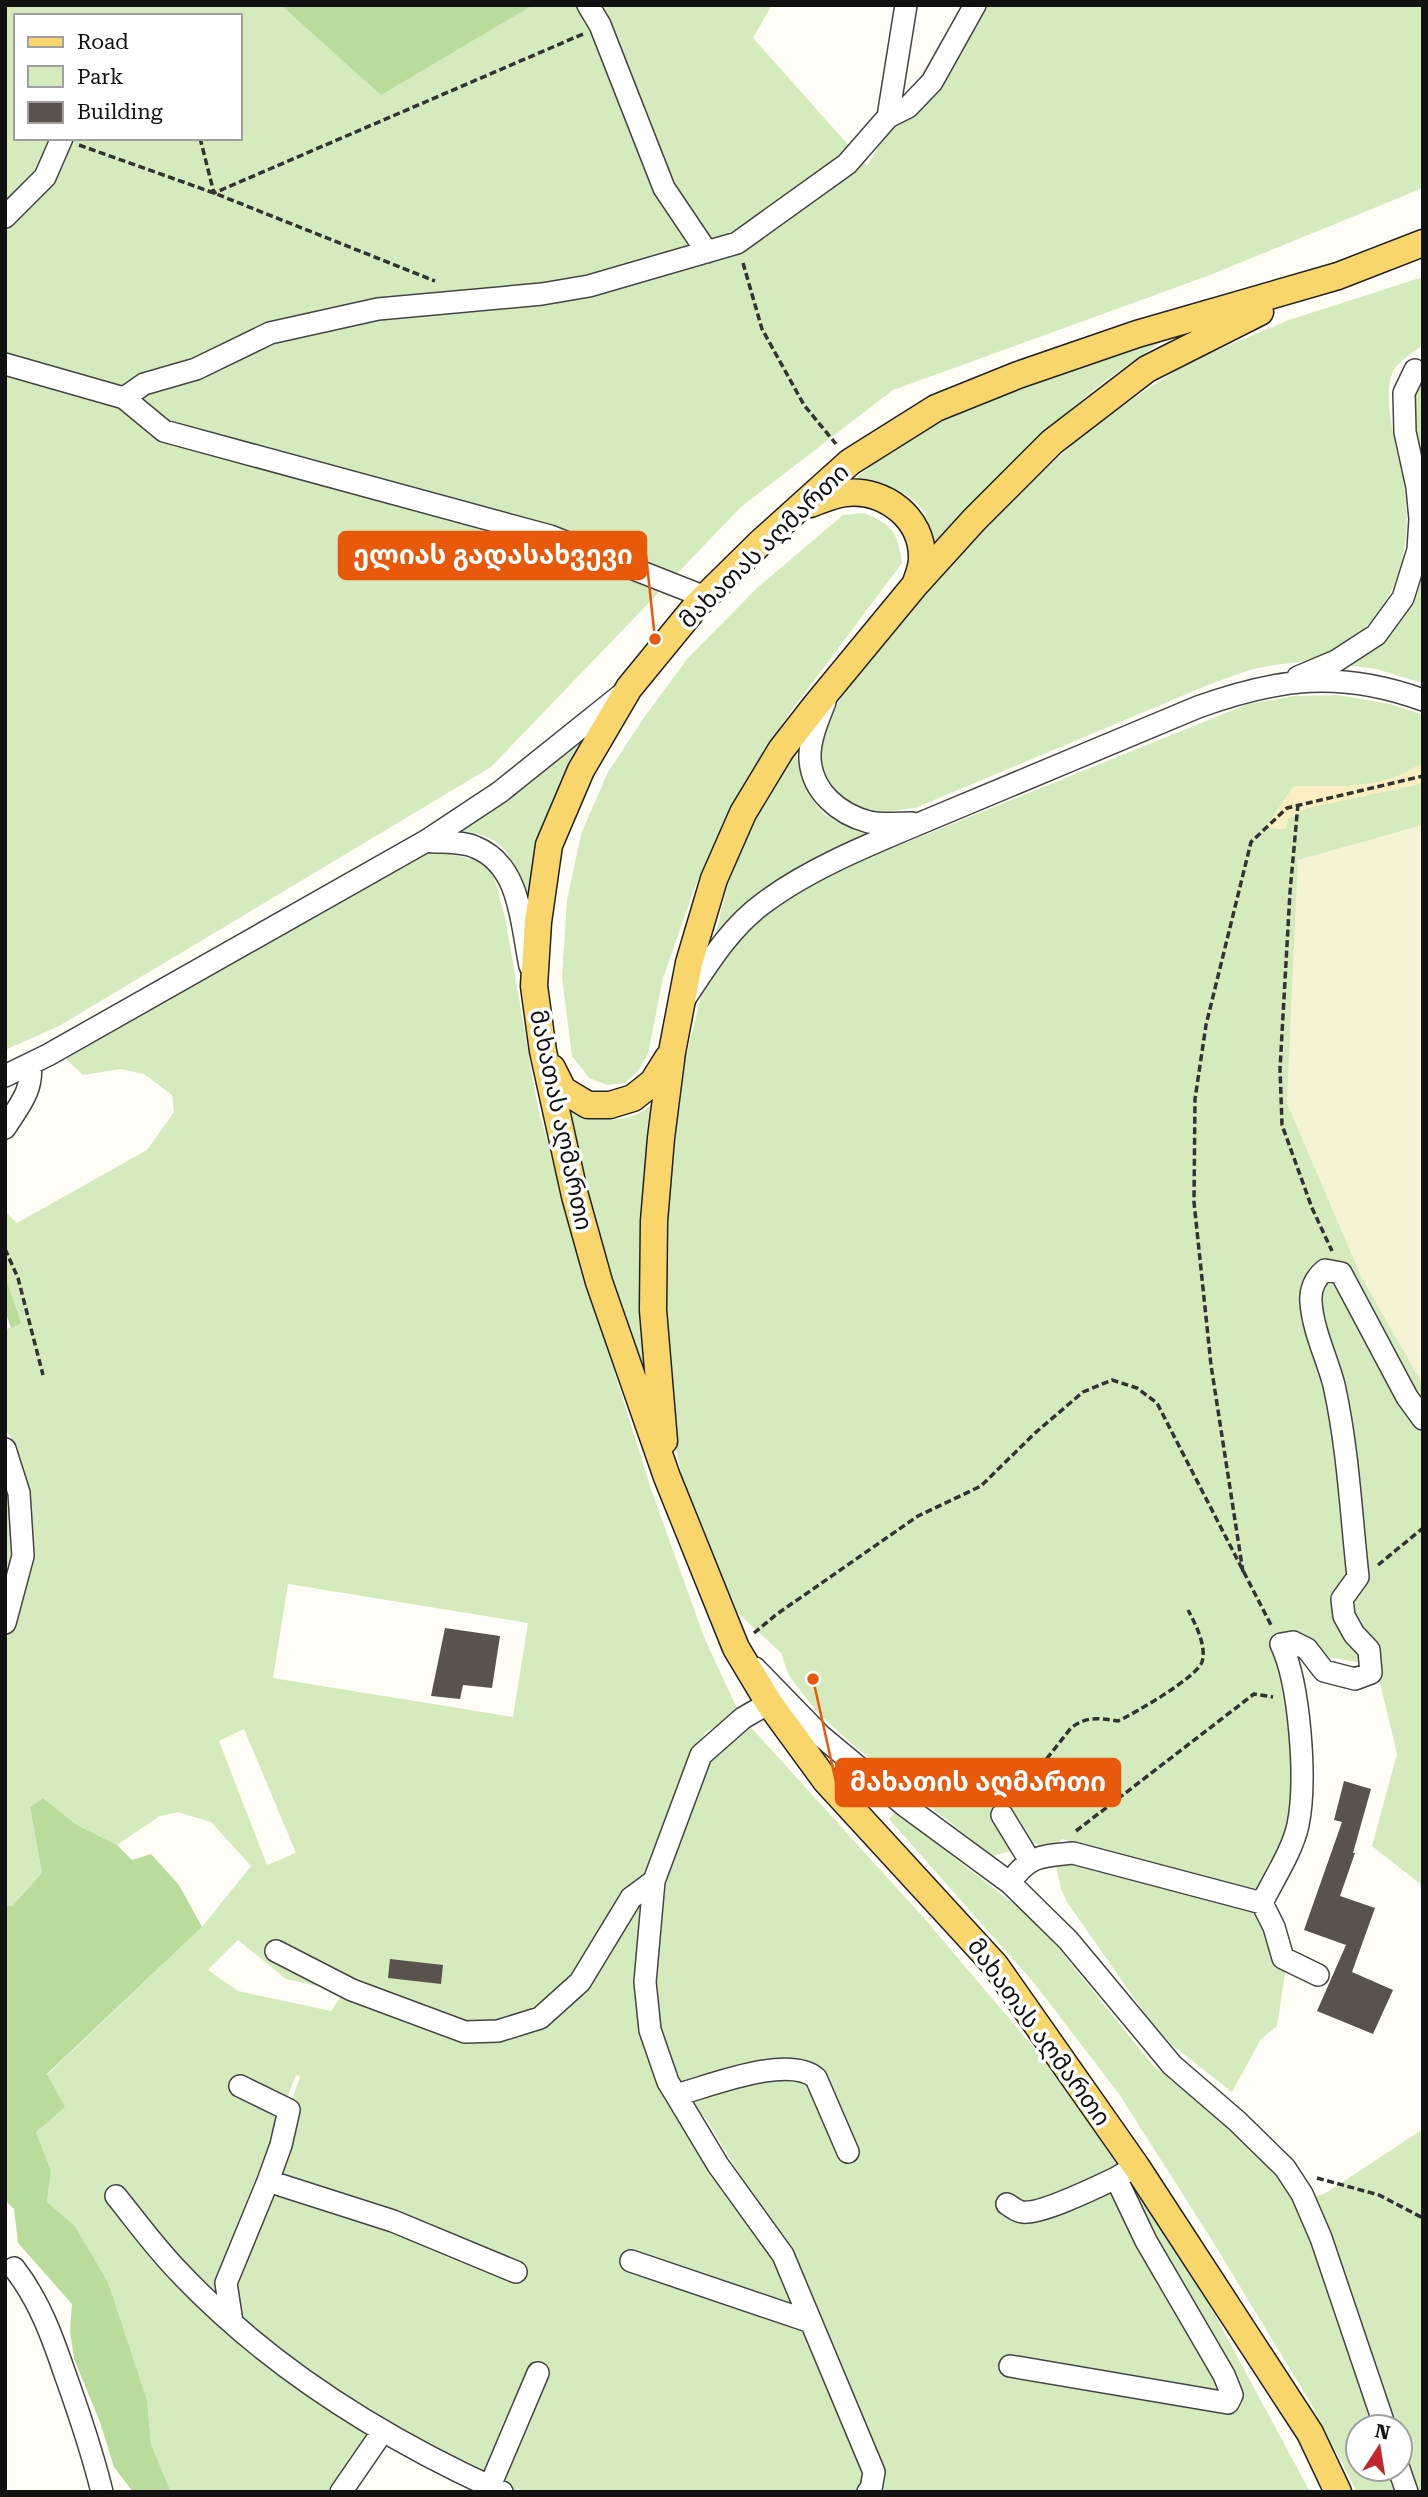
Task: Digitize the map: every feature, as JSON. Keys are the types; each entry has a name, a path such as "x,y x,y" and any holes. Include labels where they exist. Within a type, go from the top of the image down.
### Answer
{"main road":[{"name":"მახათას აღმართი","path":"667,1477 653,1310 654,1221 672,1052 689,963 714,879 743,813 781,750 915,585 974,520 1052,442 1147,369 1203,339 1338,276 1423,243"},
{"name":"მახათას აღმართი","path":"1338,276 1137,334 1018,376 936,408 850,462 705,597 629,688 581,770 549,845 538,922 534,986 543,1051 575,1196 598,1282 667,1477 736,1648 769,1703 827,1781 995,1965 1126,2172 1310,2433 1338,2492"},
{"path":"803,506 845,492 873,494 898,506 916,530 922,559 915,585"},
{"path":"543,1051 563,1090 588,1105 610,1105 633,1098 653,1082 672,1052"}],"street":[{"path":"588,5 600,25 664,188 706,252"},
{"path":"888,117 906,5"},
{"path":"124,398 144,384 196,369 270,333 378,309 542,294 589,286 737,243 847,164 888,117 908,107 932,82 975,5"},
{"path":"5,217 45,177 69,140"},
{"path":"5,364 124,398 164,431 550,536 705,597"},
{"path":"1283,683 1336,661 1376,635 1403,598 1418,550 1420,519 1417,487 1405,432 1404,393 1415,370"},
{"path":"681,1004 736,927 765,902 822,868 921,823 1198,707 1242,691 1283,683 1342,681 1394,690 1423,700"},
{"path":"5,1076 45,1061 426,841 500,792 629,688"},
{"path":"830,688 814,730 810,760 819,790 841,812 871,823 921,823"},
{"path":"426,841 473,846 491,855 504,869 514,889 534,986"},
{"path":"5,1128 29,1089 32,1077 45,1061"},
{"path":"1262,1903 1298,1822 1301,1781 1296,1704 1287,1658 1281,1644 1293,1642 1307,1649 1324,1671 1355,1679 1371,1673 1369,1650 1354,1634 1344,1616 1342,1599 1358,1577 1349,1470 1333,1384 1315,1327 1311,1302 1318,1275 1325,1270 1341,1273 1407,1398 1423,1419"},
{"path":"5,1449 19,1493 23,1556 5,1623"},
{"path":"736,1648 821,1736 904,1805 1010,1883 1069,1940 1172,2065 1237,2121 1285,2168 1302,2194 1321,2238 1380,2413"},
{"path":"769,1703 743,1718 701,1755 654,1881 645,1982 650,2030 672,2088 718,2165 783,2255 874,2472 871,2490 868,2492"},
{"path":"1002,1815 1030,1861"},
{"path":"1010,1883 1018,1870 1030,1861 1073,1853 1262,1903 1274,1927 1283,1958 1318,1975"},
{"path":"276,1951 352,1990 465,2032 498,2031 540,2018 580,1982 631,1898 654,1881"},
{"path":"672,2088 760,2071 791,2068 808,2071 816,2078 848,2152"},
{"path":"232,2322 226,2283 268,2181 289,2110 240,2086"},
{"path":"1007,2204 1023,2212 1031,2211 1077,2196 1126,2172 1146,2241 1224,2375 1232,2395 1228,2403 1010,2366"},
{"path":"268,2181 393,2221 516,2272"},
{"path":"116,2196 180,2274 232,2322 305,2381 383,2431 496,2489 538,2373"},
{"path":"631,2261 811,2322"},
{"path":"14,2268 29,2287 48,2326 88,2437 102,2492"},
{"path":"341,2492 383,2431"}],"path":[{"path":"215,193 600,25"},
{"path":"69,140 215,193 441,284"},
{"path":"201,140 215,193"},
{"path":"737,243 762,329 804,405 850,462"},
{"path":"1243,1572 1211,1365 1194,1202 1195,1099 1206,1025 1251,842 1287,808 1423,776"},
{"path":"1298,804 1280,1069 1282,1125 1312,1208 1341,1273"},
{"path":"5,1249 18,1278 43,1376"},
{"path":"736,1648 777,1614 918,1516 981,1486 1035,1433 1083,1392 1112,1380 1137,1388 1157,1403 1281,1644"},
{"path":"1358,1577 1378,1566 1423,1528"},
{"path":"1002,1815 1071,1727 1083,1718 1118,1721 1186,1680 1202,1663 1202,1648 1188,1610"},
{"path":"1062,1854 1077,1829 1254,1694 1296,1704"},
{"path":"1285,2168 1379,2195 1423,2218"}],"shaded area":[{"path":"1423,825 1423,1385 1361,1276 1287,1103 1298,860"}],"green space":[{"path":"5,5 772,5 753,38 867,166 962,5 1423,5 1423,188 1210,275 893,390 741,507 491,767 59,1026 5,1050"},
{"path":"281,5 533,5 381,95"},
{"path":"1423,277 1423,345 1394,370 1389,394 1391,424 1406,505 1403,555 1386,601 1372,621 1353,638 1323,657 1257,668 1213,683 915,808 877,813 847,806 826,782 816,755 822,728 855,677 928,582 1018,494 1094,425 1188,362 1289,320"},
{"path":"1163,341 1105,381 1060,419 933,545 926,516 911,498 885,484 857,477 897,445 1061,346"},
{"path":"1419,384 1423,388 1423,464 1413,425 1414,403"},
{"path":"864,513 882,522 892,531 902,563 786,718 736,798 696,884 663,978 648,1054 638,1071 625,1083 607,1085 589,1078 572,1056 562,977 567,900 581,834 608,772 687,659 757,588 843,515"},
{"path":"1423,576 1423,683 1376,669 1347,665 1386,641 1415,601"},
{"path":"1338,695 1390,704 1423,715 1423,764 1397,777 1368,784 1294,786 1266,827 1285,829 1288,818 1307,808 1423,783 1423,825 1298,860 1287,1103 1361,1276 1423,1385 1423,1892 1419,1883 1372,1846 1397,1754 1375,1662 1356,1662 1302,1652 1281,1658 1294,1716 1292,1828 1260,1886 1249,1892 1062,1839 1051,1846 1041,1846 1023,1831 1011,1851 992,1856 851,1743 818,1713 789,1676 781,1653 738,1613 697,1517 690,1515 668,1411 656,1312 674,1104 701,997 714,963 741,928 821,877 1248,704 1294,696"},
{"path":"606,714 529,914 517,871 506,851 484,836 450,833 537,776"},
{"path":"795,751 808,791 826,815 853,827 895,832 715,938 744,836 764,798"},
{"path":"434,851 476,860 492,870 505,917 538,1108 594,1306 651,1489 704,1637 740,1715 705,1732 664,1835 650,1888 651,2063 768,2222 706,2119 671,2080 653,2030 658,1881 715,1743 747,1723 924,1918 1045,2061 1118,2164 1132,2178 1203,2293 1310,2492 502,2492 383,2431 341,2492 171,2492 151,2444 147,2400 108,2282 75,2226 47,2202 51,2170 36,2132 47,2075 202,1927 251,1866 211,1822 178,1812 160,1816 117,1845 77,1825 43,1798 30,1807 42,1873 12,1906 5,1905 5,1644 18,1605 31,1548 31,1509 13,1440 5,1429 5,1330 20,1323 5,1276 5,1211 17,1223 147,1150 174,1112 172,1095 144,1074 121,1069 83,1075 66,1059 421,854","holes":["288,1584 528,1623 513,1717 273,1678","244,1729 296,1853 267,1865 219,1741","238,1940 286,1979 344,1992 331,2011 238,1991 208,1970","296,2075 300,2077 226,2283 231,2321 218,2276"]},
{"path":"657,1100 646,1386 602,1248 565,1107 590,1116 613,1119 635,1115"},
{"path":"5,1276 21,1323 11,1328 5,1311"},
{"path":"5,1478 15,1508 17,1552 5,1596"},
{"path":"43,1798 77,1825 117,1845 132,1860 151,1854 179,1885 202,1927 47,2074 65,2107 36,2132 51,2170 47,2202 75,2226 108,2282 147,2400 151,2444 171,2492 133,2492 114,2467 100,2422 74,2359 70,2331 72,2304 18,2243 14,2209 5,2200 5,1905 12,1906 42,1873 30,1807"},
{"path":"898,1809 924,1834 1038,1923 1152,2064 1230,2127 1281,2176 1297,2202 1326,2193 1423,2129 1423,2492 1357,2492 1352,2483 1414,2483 1414,2413 1344,2413 1344,2467 1310,2402 1119,2094 1034,1983 889,1819"},
{"path":"1063,1859 1229,1898 1259,1913 1286,1967 1277,2026 1261,2039 1232,2092 1172,2045 1148,2018 1067,1902 1061,1889 1055,1861"}],"sand":[{"path":"1423,764 1423,783 1308,808 1288,818 1286,829 1266,828 1294,786 1368,784 1397,777"}],"building":[{"path":"445,1628 500,1636 492,1688 463,1685 460,1699 431,1696"},
{"path":"1344,1781 1371,1789 1355,1853 1340,1896 1375,1908 1352,1972 1393,1990 1373,2034 1317,2011 1346,1945 1304,1930 1342,1822 1334,1820"},
{"path":"390,1959 443,1965 441,1984 388,1978"}],"place":[{"name":"ელიას გადასახვევი","path":"655,639"},
{"name":"მახათის აღმართი","path":"813,1679"}]}
